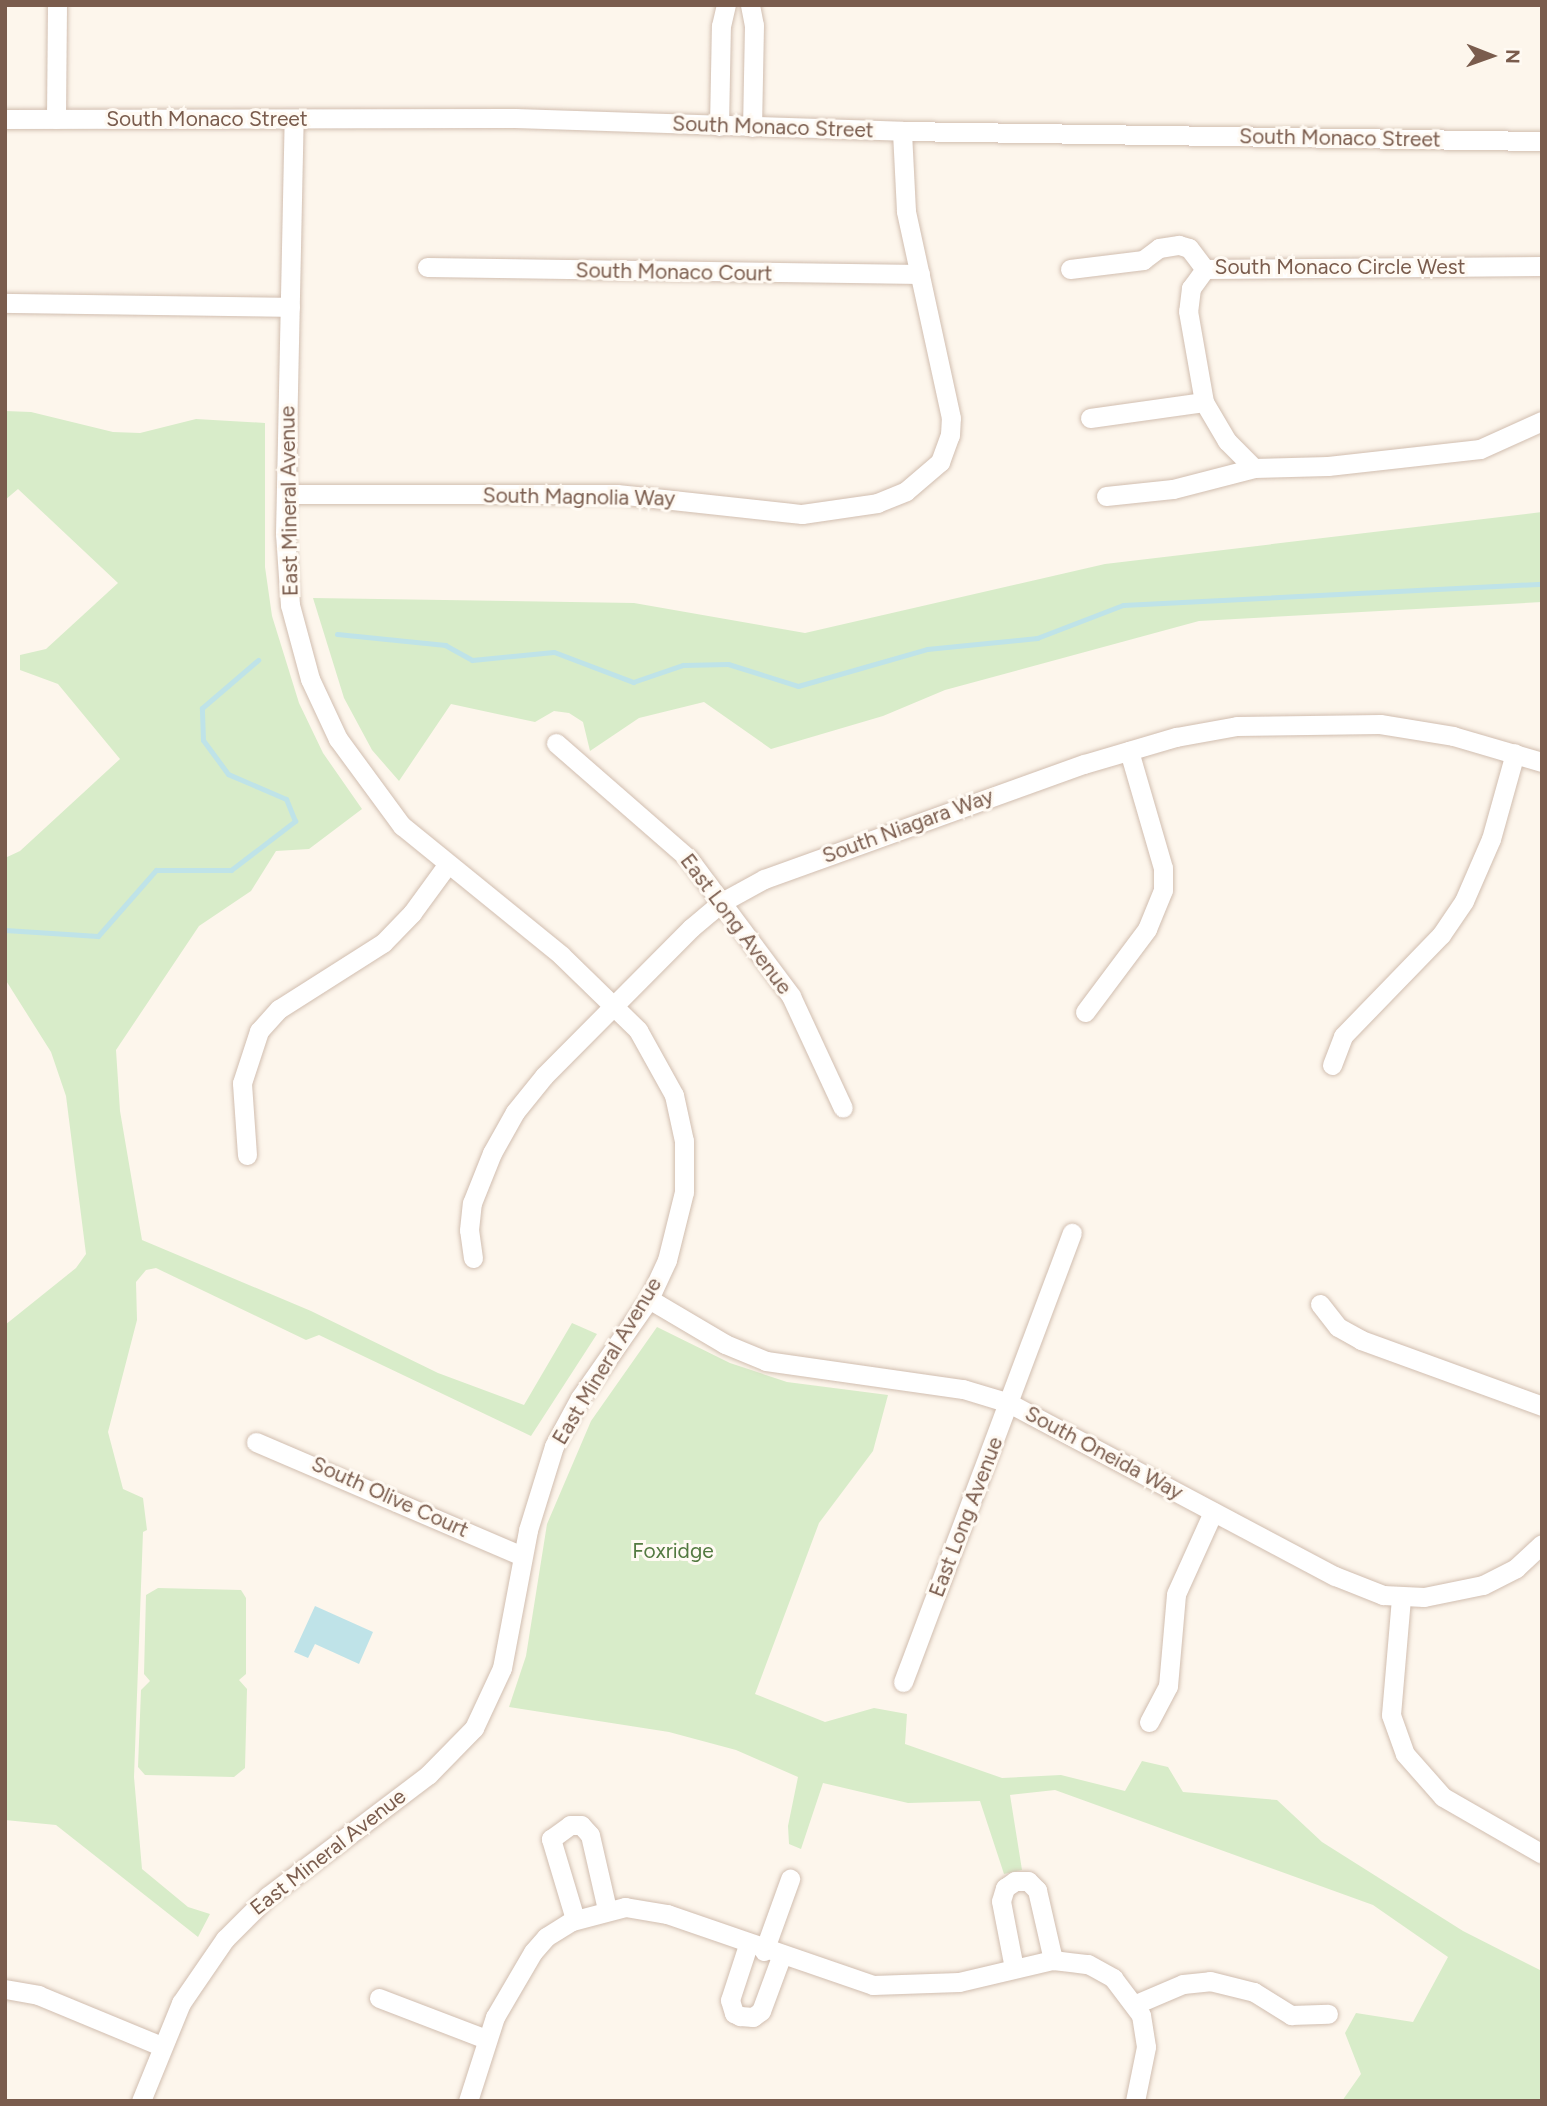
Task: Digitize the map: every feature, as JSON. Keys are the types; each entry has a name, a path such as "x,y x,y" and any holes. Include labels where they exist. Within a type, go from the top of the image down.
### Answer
{"street":[{"path":"56,119 57,5"},
{"path":"719,126 721,26 726,5"},
{"path":"750,5 754,25 752,127"},
{"name":"South Monaco Street","path":"5,120 515,118 902,131 1542,141"},
{"name":"East Mineral Avenue","path":"141,2101 161,2046 200,1970 242,1920 268,1896 428,1775 474,1728 502,1668 522,1556 543,1474 562,1431 649,1299 667,1260 680,1214 684,1141 665,1072 638,1030 614,1003 561,955 447,866 402,825 368,786 322,708 290,605 286,495 294,119"},
{"name":"South Magnolia Way","path":"286,495 617,494 802,514 877,503 923,478 940,462 950,435 949,397 906,211 902,131"},
{"name":"South Monaco Circle West","path":"1070,269 1143,260 1159,248 1179,245 1189,248 1205,269 1542,266"},
{"name":"South Monaco Court","path":"427,267 920,274"},
{"path":"1205,269 1191,288 1188,311 1204,402 1227,441 1254,468"},
{"path":"5,303 290,307"},
{"path":"1090,418 1204,402"},
{"path":"1106,496 1173,489 1254,468 1328,466 1480,449 1542,421"},
{"name":"South Niagara Way","path":"473,1258 471,1211 503,1132 544,1076 614,1003 722,902 784,871 1129,751 1237,726 1353,721 1453,736 1542,762"},
{"name":"East Long Avenue","path":"556,743 673,841 722,902 791,996 843,1108"},
{"path":"1085,1012 1147,929 1163,890 1163,867 1129,751"},
{"path":"1332,1065 1343,1036 1441,935 1464,901 1490,839 1515,753"},
{"path":"247,1155 242,1083 260,1031 279,1009 352,966 390,937 447,866"},
{"name":"East Long Avenue","path":"903,1682 1072,1233"},
{"name":"South Oneida Way","path":"649,1299 716,1340 766,1361 954,1387 1009,1403 1361,1588 1401,1598 1444,1595 1483,1585 1516,1567 1542,1544"},
{"path":"1320,1304 1338,1327 1361,1340 1542,1406"},
{"name":"South Olive Court","path":"256,1442 522,1556"},
{"path":"1149,1723 1168,1686 1176,1594 1213,1512"},
{"path":"1401,1598 1391,1715 1405,1754 1443,1797 1542,1854"},
{"path":"575,1919 551,1839 569,1825 581,1825 590,1835 607,1909"},
{"path":"764,1951 790,1878"},
{"path":"1014,1968 1001,1901 1005,1888 1015,1881 1028,1881 1037,1890 1053,1960"},
{"path":"468,2101 486,2039 533,1952 545,1937 575,1919 607,1909 642,1907 838,1976 897,1986 959,1982 1053,1960 1099,1969 1136,2004 1146,2047 1135,2101"},
{"path":"1136,2004 1183,1984 1210,1981 1254,1992 1291,2015 1328,2014"},
{"path":"5,1989 57,2001 161,2046"},
{"path":"379,1998 486,2039"}],"green space":[{"path":"5,411 31,412 113,432 140,433 196,419 265,423 265,567 272,616 299,703 323,753 362,809 309,849 276,851 251,891 199,926 116,1050 120,1111 142,1240 311,1311 438,1373 524,1405 572,1323 597,1334 531,1436 319,1335 306,1340 156,1268 146,1270 136,1282 137,1320 108,1432 123,1489 143,1498 147,1530 143,1532 134,1777 142,1869 188,1907 210,1914 198,1937 56,1825 5,1820 5,1325 76,1268 86,1254 66,1096 51,1052 5,979 5,858 20,851 120,759 58,684 20,670 20,655 46,649 118,583 18,489 5,500"},
{"path":"1542,512 1542,602 1199,621 945,690 883,716 771,749 704,702 639,718 590,751 583,722 569,713 554,711 535,722 451,704 399,781 372,750 344,698 313,598 634,603 805,633 1105,564"},
{"name":"Foxridge","path":"657,1327 730,1363 787,1382 888,1395 873,1451 819,1523 755,1694 825,1722 874,1708 907,1714 905,1744 1002,1778 1061,1775 1125,1791 1142,1761 1168,1767 1183,1792 1277,1800 1322,1842 1463,1931 1542,1971 1542,2101 1342,2101 1361,2074 1345,2033 1356,2013 1413,2022 1448,1957 1373,1905 1055,1790 1010,1795 1022,1870 1004,1874 980,1801 908,1803 823,1783 801,1849 789,1844 788,1826 798,1777 736,1750 669,1732 509,1707 526,1656 547,1524 591,1421"},
{"path":"158,1588 241,1590 246,1598 246,1674 239,1680 247,1689 245,1768 234,1777 145,1775 138,1767 141,1690 150,1681 144,1674 146,1595"}],"water":[{"path":"315,1606 373,1632 359,1664 315,1644 308,1658 294,1652"}],"waterway":[{"path":"337,634 445,645 472,660 554,652 633,682 683,665 728,664 798,686 927,649 1037,638 1123,605 1542,584"},
{"path":"5,930 98,936 156,870 231,870 295,821 286,799 228,774 203,740 202,708 258,660"}]}
